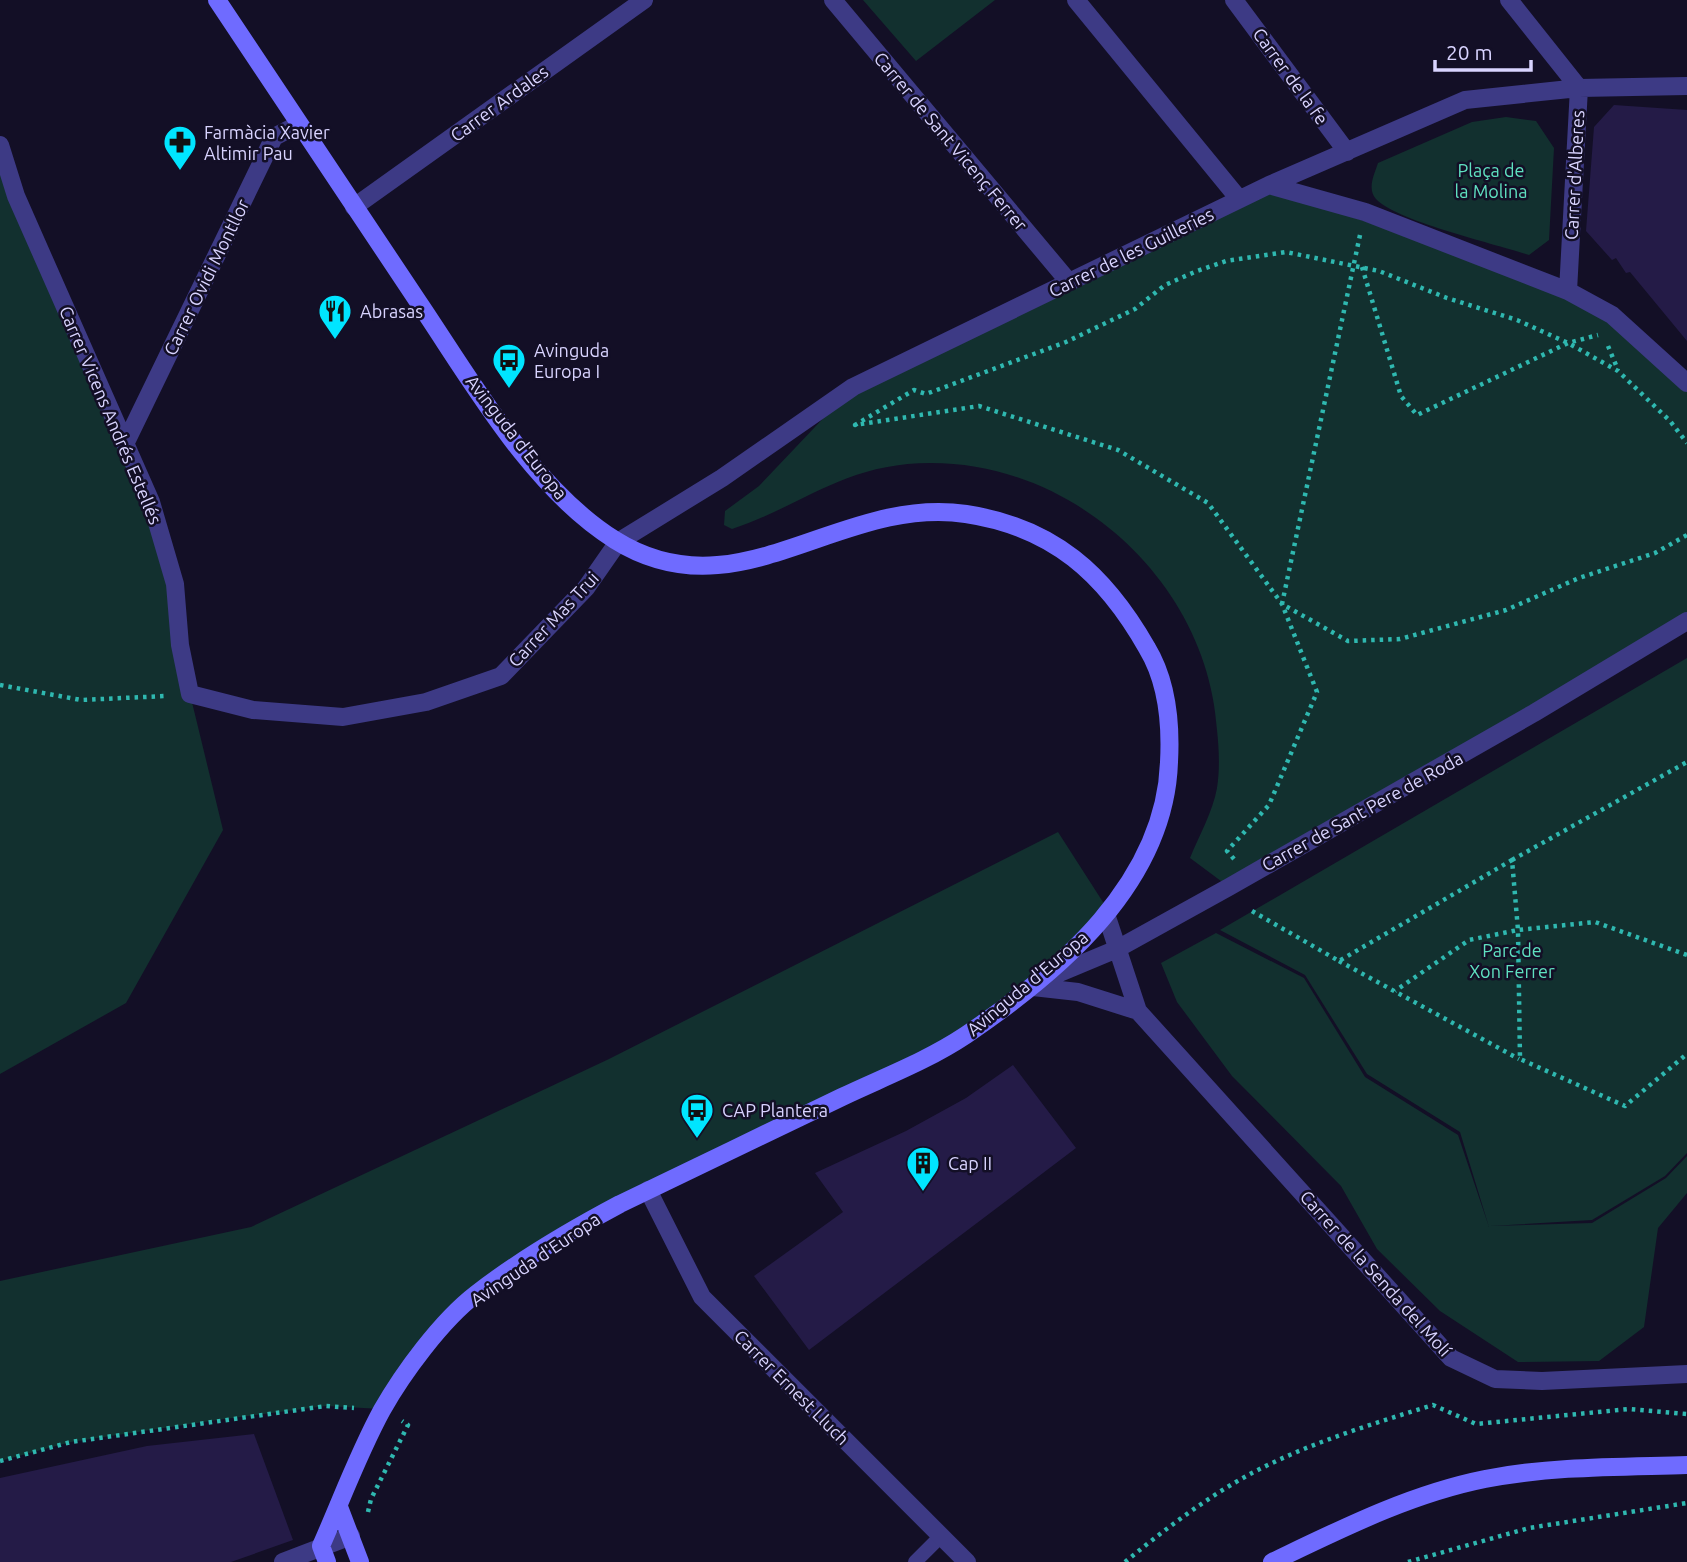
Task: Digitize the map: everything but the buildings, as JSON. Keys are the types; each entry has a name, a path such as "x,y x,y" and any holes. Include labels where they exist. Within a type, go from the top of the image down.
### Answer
{"street":[{"name":"Avinguda d'Europa","path":"217,0 487,404 541,474 585,519 618,542 653,559 714,568 763,559 872,519 920,512 964,514 1019,526 1084,565 1105,584 1129,616 1153,657 1164,694 1170,741 1163,811 1143,863 1106,914 1029,986 966,1034 914,1065 648,1190 578,1226 474,1296 430,1342 383,1409 347,1483 324,1554"},
{"name":"Carrer Ardales","path":"354,207 644,0"},
{"path":"1076,0 1239,199"},
{"name":"Carrer de la fe","path":"1234,0 1347,152"},
{"name":"Carrer d'Alberes","path":"1509,0 1578,88 1568,291"},
{"name":"Carrer de Sant Vicenç Ferrer","path":"842,3 1069,282"},
{"name":"Carrer de les Guilleries","path":"618,542 722,478 853,387 1239,199 1465,100 1578,88 1687,86"},
{"name":"Carrer Ovidi Montllor","path":"126,442 274,137 299,124"},
{"name":"Carrer Vicens Andrés Estellés","path":"0,145 16,196 151,502 175,584 180,645 190,694"},
{"path":"1269,185 1365,212 1568,291 1612,315 1687,383"},
{"name":"Carrer Mas Trui","path":"190,694 253,710 343,717 426,702 501,676 586,588 618,542"},
{"name":"Carrer de Sant Pere de Roda","path":"1029,986 1117,949 1535,713 1687,621"},
{"name":"Carrer de la Senda del Molí","path":"1106,914 1138,1011 1451,1358 1495,1379 1542,1381 1687,1374"},
{"path":"1029,986 1078,992 1138,1011"},
{"name":"Carrer Ernest Lluch","path":"648,1190 702,1297 941,1536 959,1559"},
{"path":"1272,1562 1375,1513 1485,1479 1584,1468 1687,1465"},
{"path":"339,1507 360,1562"},
{"path":"283,1562 324,1554 351,1536"}],"lane":[{"path":"915,1562 941,1536"}],"path":[{"path":"1282,604 1365,212"},
{"path":"1227,851 1269,805 1317,692 1282,604 1208,503 1118,450 979,406 855,425 914,390 926,394 1066,342 1135,309 1165,285 1226,261 1286,252 1362,267 1517,320 1568,343 1618,371 1670,421 1687,443"},
{"path":"1362,267 1401,396 1417,415 1568,343 1603,334"},
{"path":"1282,604 1348,641 1400,639 1506,610 1579,578 1655,553 1687,535"},
{"path":"0,685 81,700 190,694"},
{"path":"1339,961 1687,762"},
{"path":"1512,860 1518,930 1520,1059"},
{"path":"1252,911 1520,1059 1625,1106 1687,1054"},
{"path":"1395,991 1469,940 1518,930 1595,922 1687,955"},
{"path":"1125,1562 1165,1529 1252,1473 1352,1430 1433,1405 1476,1424 1629,1409 1687,1414"},
{"path":"0,1461 71,1442 217,1420 326,1406 383,1409 408,1425 370,1499 366,1525"},
{"path":"1408,1562 1529,1528 1687,1503"}],"green space":[{"path":"863,0 995,0 916,61"},
{"name":"Plaça de la Molina","path":"1506,117 1536,121 1554,148 1549,240 1529,255 1424,223 1387,207 1373,195 1372,182 1378,163 1472,122"},
{"path":"0,145 151,502 190,694 223,830 126,1003 0,1074"},
{"path":"1268,188 1568,291 1687,383 1687,621 1229,887 1190,858 1215,797 1219,759 1208,677 1189,627 1161,582 1125,542 1083,509 1036,484 985,469 931,463 901,465 850,477 732,529 724,525 725,511 759,486 853,387"},
{"name":"Parc de Xon Ferrer","path":"1687,658 1687,1153 1665,1176 1592,1220 1490,1226 1592,1223 1666,1178 1687,1156 1687,1193 1658,1228 1644,1327 1599,1361 1518,1362 1440,1311 1377,1249 1341,1186 1232,1076 1177,1002 1161,963 1216,933 1304,978 1365,1077 1458,1135 1489,1227 1460,1132 1367,1074 1305,975 1220,930"},
{"path":"1058,832 1110,913 1030,997 648,1190 474,1295 382,1409 326,1406 217,1420 71,1442 0,1461 0,1281 251,1227 609,1059"}],"place":[{"name":"Farmàcia Xavier Altimir Pau","path":"180,172"},
{"name":"Abrasas","path":"335,341"},
{"name":"Avinguda Europa I","path":"509,390"},
{"name":"CAP Plantera","path":"697,1140"},
{"name":"Cap II","path":"923,1193"}]}
